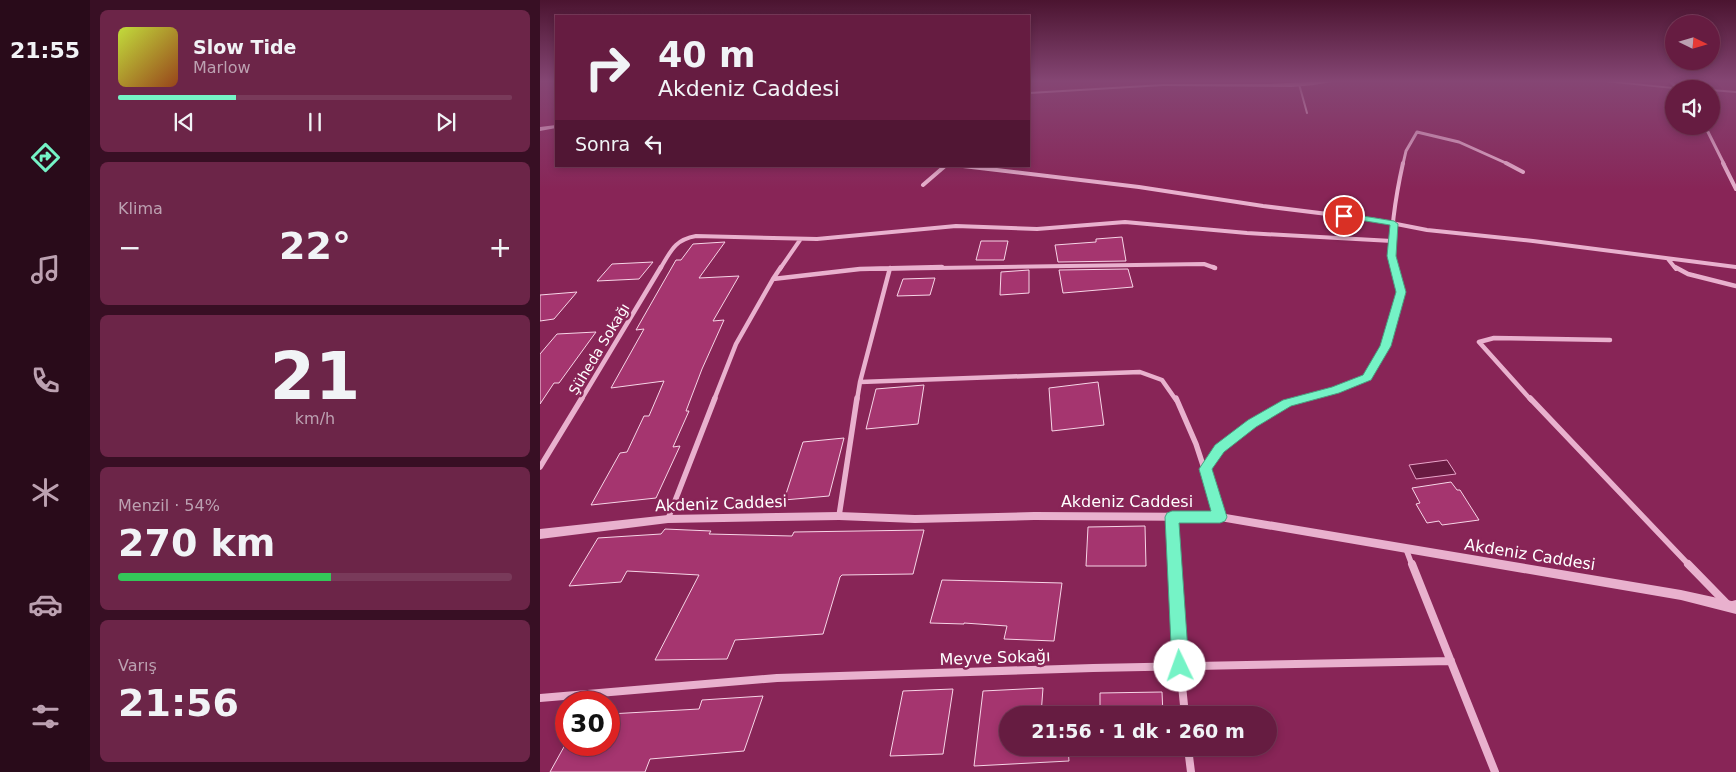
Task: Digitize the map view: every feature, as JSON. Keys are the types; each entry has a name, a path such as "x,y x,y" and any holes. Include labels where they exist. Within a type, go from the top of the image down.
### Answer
{"street":[{"path":"540,129 555,127"},
{"path":"1205,469 1219,448 1252,423 1287,403 1335,390 1367,378 1386,346 1401,292 1391,256 1392,241 1406,151 1417,132 1458,140 1523,172"},
{"path":"1709,135 1736,189"},
{"path":"923,185 944,167"},
{"path":"971,167 1139,187 1427,230 1541,242 1736,267"},
{"path":"668,519 736,344 774,279 800,240 956,226 1037,230 1125,222 1392,241"},
{"name":"Şüheda Sokağı","path":"540,467 676,243 685,238 696,236 800,240"},
{"path":"1668,259 1672,266 1683,272 1736,286"},
{"path":"774,279 860,269 890,268 1204,264 1215,268"},
{"path":"839,516 860,382 890,268"},
{"path":"1610,340 1494,338 1479,342 1518,386 1734,606"},
{"path":"860,382 1140,372 1162,380 1176,397 1205,469 1220,517"},
{"name":"Akdeniz Caddesi","path":"540,534 668,519 839,516 916,519 1034,516 1220,517 1681,595 1734,606"},
{"path":"1172,517 1180,666 1184,706"},
{"path":"1406,549 1495,772"},
{"name":"Meyve Sokağı","path":"540,698 777,678 1451,660"},
{"path":"1189,756 1191,772"}],"shaded area":[{"path":"1447,460 1456,474 1416,479 1409,465"}],"building":[{"path":"1122,237 1126,261 1058,262 1055,245 1096,242 1096,239"},
{"path":"981,241 1008,241 1004,260 976,260"},
{"path":"725,242 699,278 739,276 713,321 724,320 702,369 686,411 689,411 673,447 680,446 656,498 591,505 620,453 627,452 644,416 649,416 664,381 611,388 644,329 636,330 676,260 681,260 693,244"},
{"path":"653,262 639,279 597,281 612,264"},
{"path":"1128,269 1133,287 1063,293 1059,270"},
{"path":"1029,270 1029,293 1000,295 1001,272"},
{"path":"935,278 930,295 897,296 903,279"},
{"path":"577,292 554,319 540,321 540,295"},
{"path":"596,332 559,383 554,383 540,404 540,354 557,334"},
{"path":"1098,382 1104,425 1052,431 1049,388"},
{"path":"924,385 918,424 866,429 876,389"},
{"path":"844,438 829,496 784,500 803,442"},
{"path":"1451,482 1457,490 1460,490 1479,520 1442,525 1439,521 1427,523 1416,504 1420,503 1412,488"},
{"path":"1145,526 1146,566 1086,566 1088,527"},
{"path":"665,529 711,531 709,534 792,536 794,532 924,530 913,574 842,575 840,577 823,634 735,640 727,659 655,660 699,575 627,571 621,582 569,586 598,538 661,534"},
{"path":"942,580 1062,583 1054,641 1004,639 1007,626 930,623"},
{"path":"1043,688 1042,706 999,706 999,756 1069,756 1069,761 974,766 983,691"},
{"path":"953,689 943,754 890,756 903,691"},
{"path":"1162,692 1163,706 1100,706 1100,693"},
{"path":"763,696 744,751 650,759 645,772 550,772 559,756 620,756 620,713 699,709 702,700"}],"route":[{"path":"1180,666 1172,517 1220,517 1205,469 1219,448 1252,423 1287,403 1335,390 1367,378 1386,346 1401,292 1391,256 1394,224 1344,216"}]}
